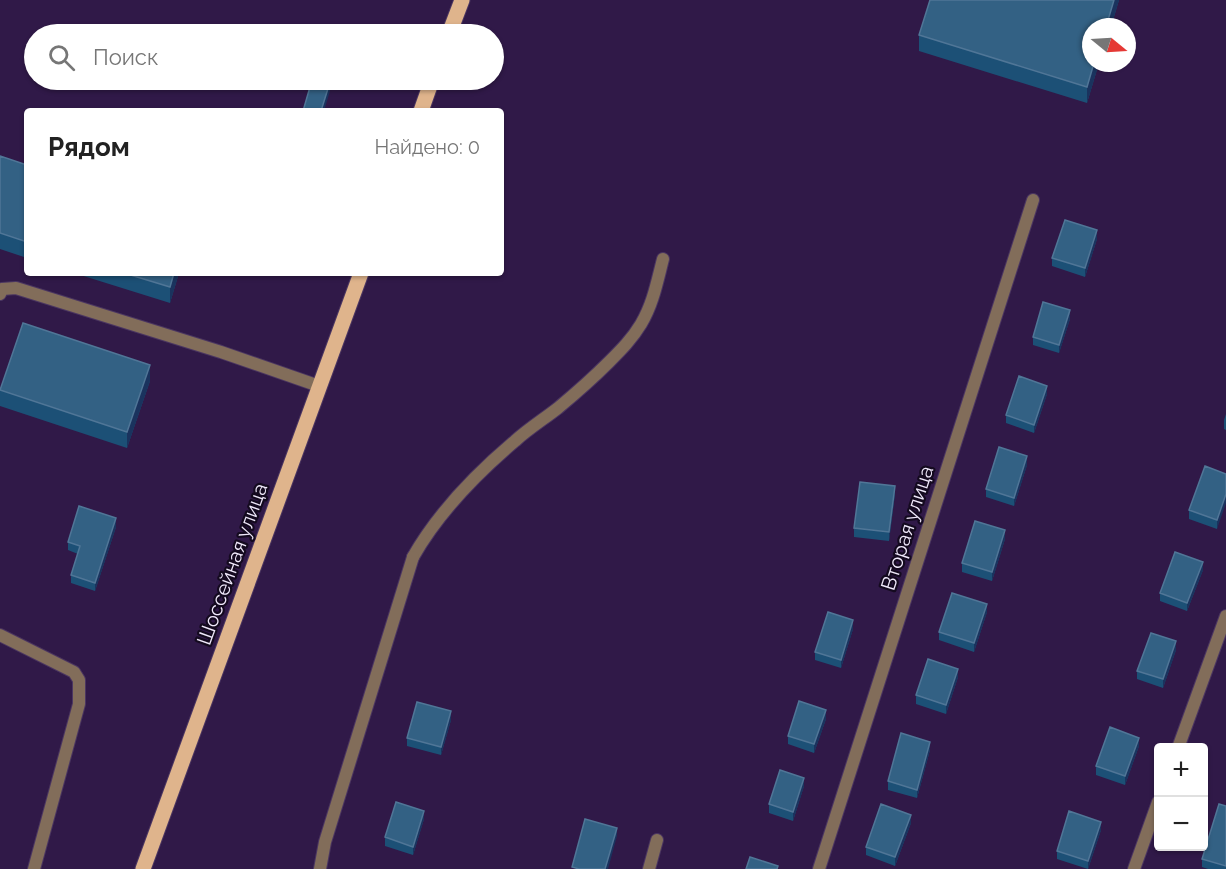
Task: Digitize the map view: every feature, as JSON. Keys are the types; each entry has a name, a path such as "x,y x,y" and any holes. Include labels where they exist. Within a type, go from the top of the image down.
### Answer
{"main road":[{"path":"453,24 462,0"},
{"path":"422,108 428,90"},
{"name":"Шоссейная улица","path":"143,869 360,276"}],"street":[{"name":"Вторая улица","path":"819,869 1033,200"},
{"path":"320,869 325,842 413,557 420,544 448,507 478,475 515,441 558,408 600,371 630,341 653,298 663,259"},
{"path":"0,294 2,289 16,288 221,352 319,386"},
{"path":"1179,743 1226,616"},
{"path":"0,635 74,672 79,680 79,704 33,869"},
{"path":"1134,869 1154,813"},
{"path":"649,869 657,840"}],"building":[{"path":"930,0 1114,0 1109,18 1082,18 1082,72 1091,72 1087,87 919,35"},
{"path":"309,90 328,90 322,108 304,108"},
{"path":"0,156 24,164 24,241 0,233"},
{"path":"1065,220 1097,230 1085,268 1052,258"},
{"path":"134,276 173,276 170,287"},
{"path":"1043,302 1070,310 1059,345 1033,337"},
{"path":"23,323 150,365 127,432 0,390"},
{"path":"1019,376 1047,386 1034,425 1006,415"},
{"path":"999,447 1027,456 1014,498 986,489"},
{"path":"1205,466 1226,474 1226,494 1217,520 1189,510"},
{"path":"860,482 895,486 889,532 854,528"},
{"path":"79,506 116,518 95,583 71,575 80,546 68,542"},
{"path":"975,521 1005,530 992,572 962,563"},
{"path":"1175,552 1203,562 1187,603 1160,593"},
{"path":"952,593 987,604 974,643 939,632"},
{"path":"828,612 853,620 841,660 815,652"},
{"path":"1151,633 1176,641 1163,679 1137,671"},
{"path":"928,659 958,669 946,705 916,695"},
{"path":"799,701 826,710 814,744 788,736"},
{"path":"417,702 451,711 441,747 407,738"},
{"path":"1110,727 1139,738 1125,776 1096,766"},
{"path":"901,733 930,742 917,790 888,781"},
{"path":"780,770 804,778 793,812 769,804"},
{"path":"396,802 424,811 413,847 385,837"},
{"path":"881,804 911,815 895,857 866,847"},
{"path":"1219,804 1226,806 1226,866 1202,859 1204,851 1208,851 1208,840"},
{"path":"1069,811 1101,822 1088,861 1057,851"},
{"path":"585,819 617,828 605,869 572,867"},
{"path":"750,857 778,866 777,869 746,869"}]}
